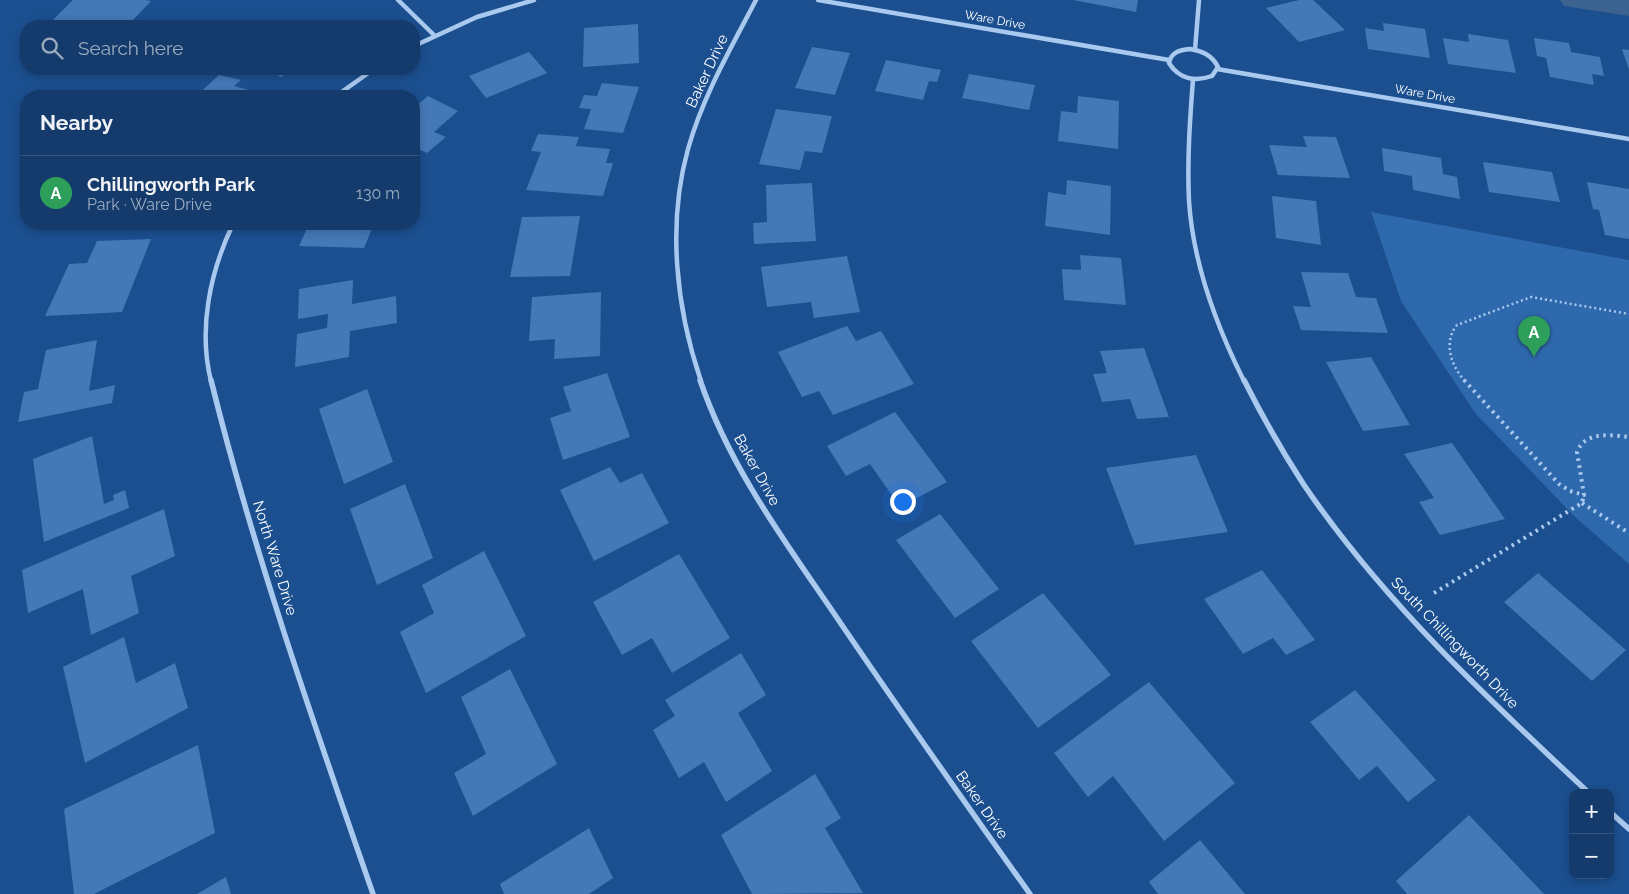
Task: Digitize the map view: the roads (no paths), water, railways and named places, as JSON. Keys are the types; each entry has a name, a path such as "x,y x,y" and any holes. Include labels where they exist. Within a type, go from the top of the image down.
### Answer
{"street":[{"path":"398,0 419,20"},
{"path":"420,43 477,17 534,0"},
{"name":"Baker Drive","path":"756,0 705,100 688,149 678,202 677,260 684,322 703,389 734,459 762,507 902,714 1030,894"},
{"name":"Ware Drive","path":"818,0 1169,60"},
{"path":"1195,50 1199,0"},
{"path":"420,21 434,35"},
{"path":"1195,50 1211,57 1216,62 1217,69 1212,76 1206,79 1193,79 1175,72 1171,68 1169,60 1176,51 1195,50"},
{"name":"Ware Drive","path":"1217,69 1629,139"},
{"path":"344,90 366,75"},
{"name":"South Chillingworth Drive","path":"1193,79 1187,165 1191,221 1204,282 1219,327 1252,400 1282,450 1338,532 1410,619 1503,713 1585,789"},
{"name":"North Ware Drive","path":"230,230 224,243 212,285 206,329 208,369 224,433 296,670 373,894"},
{"path":"1614,816 1629,829"}],"waterway":[{"path":"1573,0 1629,8"}],"place":[{"name":"Chillingworth Park","path":"1534,357"}]}
